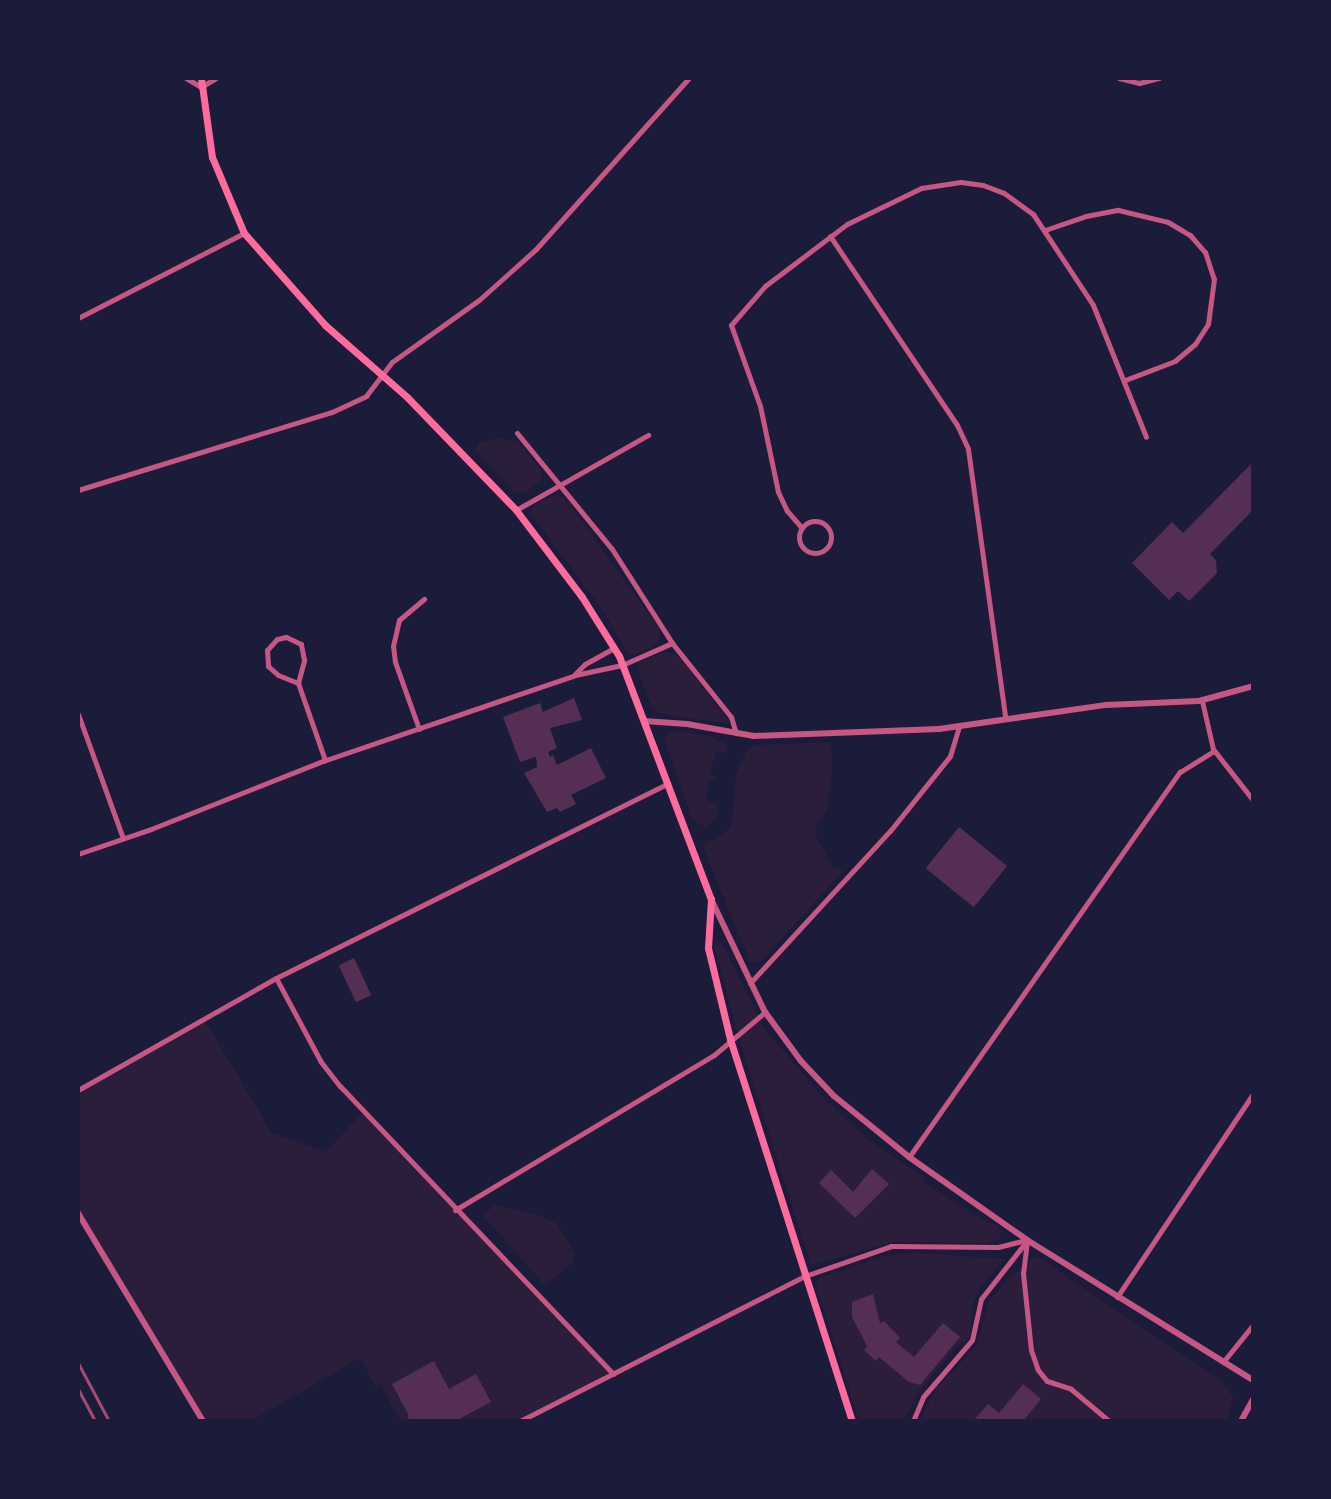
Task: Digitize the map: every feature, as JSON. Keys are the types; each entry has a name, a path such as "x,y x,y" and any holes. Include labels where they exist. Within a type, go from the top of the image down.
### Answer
{"main road":[{"path":"201,78 212,157 244,233 289,289 436,425 516,510 565,574 614,648 711,899 708,948 730,1039 852,1421"}],"street":[{"path":"186,78 201,87 216,78"},
{"path":"78,490 332,412 366,396 392,362 479,300 536,249 689,78"},
{"path":"1119,78 1139,83 1159,78"},
{"path":"802,528 811,521 826,525 831,535 828,546 816,552 806,550 800,542 802,528 787,511 778,492 760,406 731,325 765,286 830,236 859,217 914,191 961,182 1004,193 1033,214 1093,305 1146,437"},
{"path":"1045,230 1086,216 1118,210 1168,222 1190,235 1205,252 1214,279 1208,324 1195,344 1175,361 1125,380"},
{"path":"78,318 244,233"},
{"path":"830,236 957,425 968,449 1005,717"},
{"path":"517,433 612,549 672,643 731,717 736,734"},
{"path":"516,510 648,435"},
{"path":"419,729 395,662 393,646 399,620 424,599"},
{"path":"298,683 278,675 268,666 267,650 277,639 286,637 301,644 304,660 298,683 325,760"},
{"path":"78,854 325,760 575,675 622,665 672,643"},
{"path":"575,675 585,664 614,648"},
{"path":"644,721 687,724 736,734 959,727 1005,717 1106,705 1202,701 1253,686"},
{"path":"1202,701 1214,751 1253,800"},
{"path":"78,714 123,838"},
{"path":"749,984 890,831 950,756 959,727"},
{"path":"909,1157 1180,772 1214,751"},
{"path":"78,1090 276,978 668,783"},
{"path":"711,899 765,1012 801,1061 834,1096 909,1157 1027,1240 1116,1298 1253,1380"},
{"path":"276,978 321,1062 455,1210 613,1374"},
{"path":"455,1210 714,1055 765,1012"},
{"path":"1116,1298 1253,1094"},
{"path":"78,1213 203,1421"},
{"path":"520,1421 805,1276 891,1246 998,1247 1027,1240"},
{"path":"913,1421 923,1397 972,1340 981,1299 1027,1240"},
{"path":"1027,1240 1023,1273 1031,1350 1038,1370 1047,1381 1071,1389 1109,1421"},
{"path":"1223,1363 1253,1325"},
{"path":"1241,1421 1253,1399"}],"shaded area":[{"path":"498,438 518,442 541,469 542,479 526,492 514,492 475,450 479,442"},
{"path":"558,494 569,503 660,630 658,644 634,655 626,651 604,612 531,514 534,504"},
{"path":"666,651 680,657 727,719 727,724 657,713 653,709 637,670 641,662"},
{"path":"676,730 711,736 727,745 725,754 717,751 709,774 715,776 717,781 708,782 707,801 717,804 718,815 705,827 693,821 665,742 667,735"},
{"path":"830,742 833,764 827,810 814,832 834,869 844,870 761,961 751,963 702,845 726,833 732,822 736,774 747,750 758,745"},
{"path":"716,941 721,942 765,1029 825,1100 869,1140 924,1177 926,1183 986,1222 996,1224 1001,1231 1000,1239 986,1243 894,1242 811,1265 740,1041 714,946"},
{"path":"204,1019 272,1133 325,1152 364,1111 613,1374 520,1421 400,1421 381,1384 375,1386 360,1358 251,1421 203,1421 78,1213 78,1090"},
{"path":"495,1205 532,1213 557,1223 575,1254 572,1263 545,1286 483,1215"},
{"path":"919,1253 1004,1259 979,1289 972,1307 970,1337 958,1345 920,1390 903,1421 859,1421 816,1285 819,1278 888,1255"},
{"path":"1037,1256 1223,1383 1233,1397 1227,1421 920,1421 935,1390 977,1345 988,1303 1010,1276"}],"building":[{"path":"1253,462 1253,510 1210,554 1216,560 1217,573 1189,601 1178,591 1169,600 1132,563 1172,522 1183,533"},
{"path":"574,698 582,720 550,728 557,748 548,752 550,757 553,755 557,765 591,748 606,778 571,795 576,804 560,812 557,808 547,812 524,773 537,767 536,757 520,762 503,717 540,703 543,712"},
{"path":"959,827 1007,866 974,907 926,868"},
{"path":"354,958 371,995 356,1002 339,965"},
{"path":"872,1169 889,1184 855,1218 819,1183 831,1170 853,1192"},
{"path":"873,1294 880,1323 884,1321 900,1338 896,1342 914,1357 943,1323 960,1337 920,1385 909,1382 879,1357 876,1361 864,1350 867,1346 852,1317 852,1302"},
{"path":"434,1361 449,1389 476,1374 491,1402 455,1421 406,1421 409,1416 392,1384"},
{"path":"1023,1384 1041,1399 1023,1421 973,1421 988,1404 999,1413"}],"railway":[{"path":"78,1363 109,1421"},
{"path":"78,1389 95,1421"}]}
